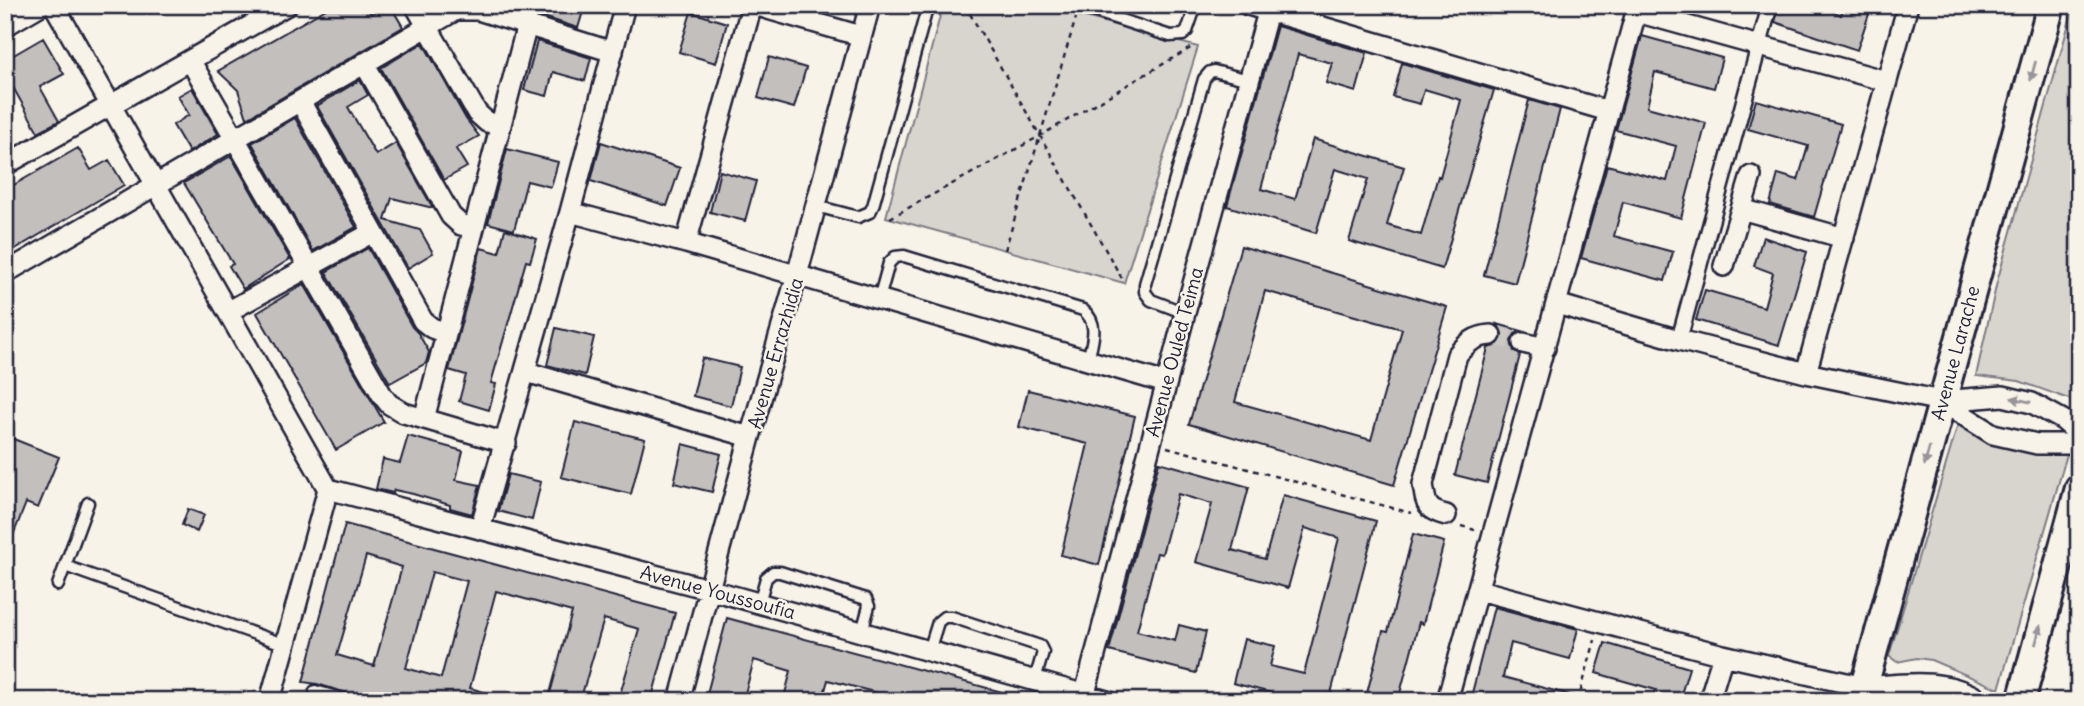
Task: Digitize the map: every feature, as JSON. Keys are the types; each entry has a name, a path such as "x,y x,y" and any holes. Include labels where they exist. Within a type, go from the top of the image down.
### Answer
{"main road":[{"name":"Avenue Larache","path":"1862,694 2051,5"},
{"path":"2021,701 2079,488"}],"street":[{"path":"5,26 41,5"},
{"path":"54,5 328,489 271,701"},
{"path":"5,165 287,5"},
{"path":"415,5 477,113 487,122 501,125"},
{"path":"480,529 526,372 625,5"},
{"path":"686,243 753,5 861,36"},
{"name":"Avenue Errazhidia","path":"679,701 870,5"},
{"path":"1248,5 1269,8 1608,111"},
{"path":"1679,340 1770,5"},
{"path":"1806,373 1908,5"},
{"name":"Avenue Ouled Teima","path":"1084,697 1150,442 1269,8"},
{"path":"1447,701 1637,8 1886,81"},
{"path":"5,273 456,10 471,9 613,52"},
{"path":"424,419 527,25"},
{"path":"190,60 382,395 397,409 506,443"},
{"path":"364,63 451,216 461,225 474,227"},
{"path":"300,101 423,321 446,333"},
{"path":"1724,266 1751,176"},
{"path":"1741,209 1844,238"},
{"path":"570,212 686,243 1166,383"},
{"path":"229,311 373,232"},
{"path":"1556,304 1806,373 1941,401 2003,396 2032,403 2079,434"},
{"path":"1449,520 1433,512 1426,503 1423,484 1457,355 1468,342 1480,335 1491,335"},
{"path":"1523,343 1545,348"},
{"path":"526,372 750,437"},
{"path":"1941,401 1993,434 2037,444 2079,444"},
{"name":"Avenue Youssoufia","path":"328,489 708,589 1035,680 1084,697 1107,701"},
{"path":"1479,590 1891,701"},
{"path":"1709,701 1723,655"},
{"path":"1862,694 1917,683 1946,685 1981,701"}],"lane":[{"path":"816,206 858,218 870,212 928,5"},
{"path":"1076,10 1177,37 1187,31 1196,5"},
{"path":"1185,313 1151,300 1145,292 1145,284 1204,79 1214,71 1249,80"},
{"path":"879,299 889,263 895,257 904,256 1083,310 1092,321 1094,330 1088,360"},
{"path":"58,585 88,503"},
{"path":"65,566 286,645"},
{"path":"759,603 766,578 773,572 780,572 866,599 869,606 862,632"},
{"path":"929,651 940,619 952,617 1040,646 1043,652 1035,680"},
{"path":"315,691 351,701"}],"path":[{"path":"965,5 1124,282"},
{"path":"1005,250 1076,10"},
{"path":"890,218 1040,136 1194,46"},
{"path":"1150,442 1413,513"},
{"path":"1449,520 1492,535"},
{"path":"1578,701 1600,622"}],"shaded area":[{"path":"943,5 1040,5 1198,47 1124,283 886,217"},
{"path":"2074,5 2079,5 2077,402 2019,381 1976,376 1997,282"},
{"path":"1958,424 2012,445 2067,454 1999,689 1931,660 1917,658 1897,662 1889,656"}],"building":[{"path":"333,5 366,5 371,14 385,5 390,5 403,27 247,118 238,90 218,71"},
{"path":"506,5 585,5 578,28"},
{"path":"1780,5 1821,5 1841,15 1844,5 1872,5 1857,50 1775,22"},
{"path":"691,12 727,23 716,63 679,52"},
{"path":"1277,26 1367,53 1356,92 1326,83 1332,63 1298,54 1261,189 1295,199 1313,139 1404,167 1387,225 1421,235 1461,100 1424,89 1420,104 1393,97 1402,63 1494,90 1442,269 1349,241 1368,179 1335,169 1316,233 1227,206"},
{"path":"1642,36 1722,58 1714,88 1655,72 1647,107 1706,123 1681,218 1623,202 1614,236 1673,252 1665,281 1581,258 1607,165 1667,181 1676,146 1616,130"},
{"path":"43,38 64,74 40,87 59,121 38,132 5,73 5,60"},
{"path":"537,41 591,58 585,81 553,72 547,96 524,90"},
{"path":"423,43 466,119 479,136 456,149 467,167 444,180 381,68"},
{"path":"769,57 806,68 794,108 758,98"},
{"path":"360,80 368,95 348,107 376,155 396,143 433,208 392,198 385,220 420,230 433,253 408,268 317,106"},
{"path":"192,88 218,134 189,152 173,125 189,115 178,96"},
{"path":"1529,100 1560,109 1515,283 1484,275"},
{"path":"1756,100 1841,124 1814,217 1770,204 1778,174 1798,180 1808,146 1748,129"},
{"path":"295,118 356,227 313,251 252,143"},
{"path":"601,142 680,168 667,206 591,181"},
{"path":"78,148 91,170 109,160 124,185 5,255 5,190"},
{"path":"507,149 558,162 551,187 527,181 514,230 488,223"},
{"path":"231,156 290,259 243,289 229,266 233,264 184,183"},
{"path":"720,171 756,181 745,221 710,212"},
{"path":"505,229 537,239 530,262 526,261 491,383 496,384 489,410 459,401 466,375 449,370 481,248 499,253"},
{"path":"1763,237 1807,252 1779,345 1696,320 1705,290 1764,307 1773,273 1754,266"},
{"path":"1241,246 1447,307 1394,485 1189,424","holes":["1265,291 1402,329 1371,440 1235,402"]},
{"path":"368,248 429,352 426,363 390,383 326,272"},
{"path":"304,284 384,422 336,450 257,313"},
{"path":"1497,324 1522,331 1515,334 1511,341 1514,351 1520,355 1487,483 1455,475 1488,348 1498,345 1502,339 1503,333"},
{"path":"556,328 594,337 585,375 547,365"},
{"path":"702,358 740,367 731,406 693,396"},
{"path":"1028,390 1135,416 1099,565 1061,555 1088,444 1019,427"},
{"path":"575,422 645,439 631,494 561,477"},
{"path":"408,436 463,451 456,480 480,485 472,514 413,494 376,489 383,459 400,463"},
{"path":"11,438 59,457 38,508 26,503 6,553 5,452"},
{"path":"683,444 721,454 712,492 674,483"},
{"path":"1159,462 1249,487 1232,550 1265,559 1283,495 1376,521 1329,701 1302,701 1233,683 1244,639 1275,646 1270,666 1304,674 1339,538 1305,528 1288,588 1196,562 1212,504 1178,494 1162,554 1157,553 1137,631 1175,641 1179,625 1206,632 1196,673 1109,651"},
{"path":"508,474 541,482 532,520 498,511"},
{"path":"188,509 204,515 197,532 182,525"},
{"path":"345,524 675,613 651,701 618,701 639,629 604,619 580,701 548,701 572,612 496,591 470,688 501,697 501,701 372,701 303,682","holes":["366,556 402,567 374,666 337,655","432,572 467,581 441,678 406,668"]},
{"path":"1413,534 1444,542 1423,624 1419,622 1398,701 1365,701 1383,631 1388,632"},
{"path":"1494,607 1578,629 1570,659 1511,643 1503,677 1574,696 1573,701 1470,701"},
{"path":"727,618 1017,696 1017,701 908,701 828,680 822,701 783,701 791,671 754,660 743,701 705,701"},
{"path":"1605,643 1689,668 1679,701 1652,701 1656,690 1596,673"}],"tunnel":[{"path":"1491,335 1523,343"}]}
